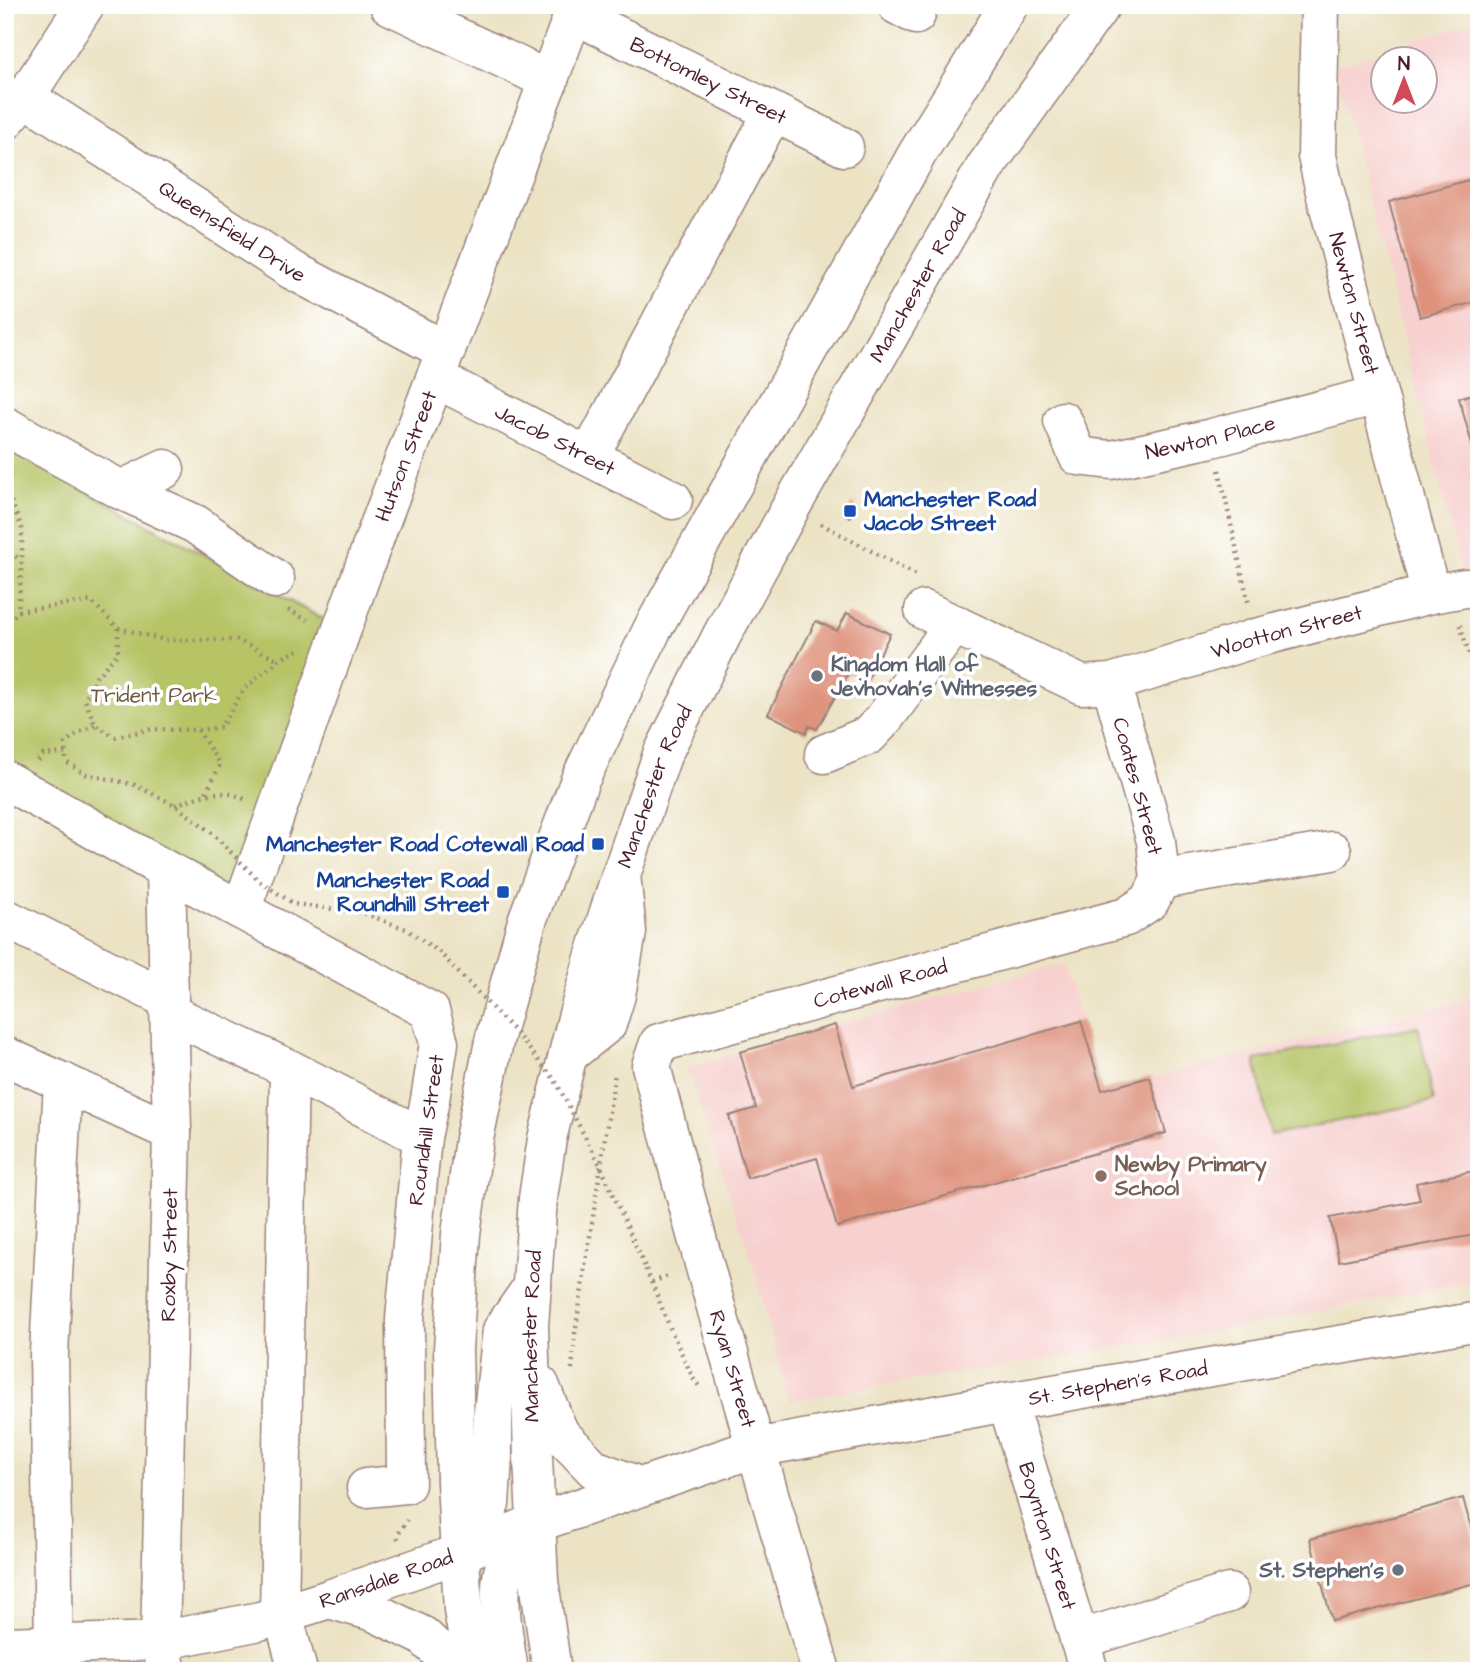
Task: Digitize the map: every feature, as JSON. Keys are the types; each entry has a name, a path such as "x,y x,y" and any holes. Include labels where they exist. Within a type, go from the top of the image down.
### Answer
{"street":[{"path":"15,109 85,5"},
{"path":"388,5 549,81"},
{"path":"474,1671 463,1610 456,1482 453,1349 461,1234 474,1139 495,1037 527,921 580,779 652,630 918,153 1009,5"},
{"name":"Manchester Road","path":"552,1671 539,1581 529,1326 538,1198 547,1139 568,1055 586,986 621,874 662,755 722,635 791,507 986,166 1101,5"},
{"name":"Newton Street","path":"1320,5 1317,156 1329,209 1378,395 1456,590"},
{"name":"Hutson Street","path":"241,910 379,526 576,9"},
{"name":"Bottomley Street","path":"576,9 844,147"},
{"name":"Queensfield Drive","path":"15,109 292,270 441,365"},
{"path":"589,457 773,112"},
{"name":"Jacob Street","path":"441,365 589,457 673,500"},
{"name":"Newton Place","path":"1063,421 1077,456 1111,460 1212,438 1378,395"},
{"path":"8,444 121,490 195,524 275,579"},
{"path":"121,490 165,469"},
{"name":"Wootton Street","path":"936,605 1082,685 1111,683 1256,638 1456,590"},
{"path":"824,754 869,735 883,720 936,605"},
{"name":"Coates Street","path":"1111,683 1156,841 1160,880 1150,901 1126,917"},
{"name":"Roundhill Street","path":"5,780 166,870 430,1011 439,1043 422,1137 405,1320 406,1484 366,1488"},
{"path":"1160,880 1332,851"},
{"name":"Roxby Street","path":"163,1656 172,1132 166,870"},
{"name":"Cotewall Road","path":"650,1066 659,1043 1126,917"},
{"path":"5,918 169,1007 422,1137"},
{"path":"5,1056 172,1132"},
{"name":"Ryan Street","path":"650,1066 755,1448 821,1671"},
{"path":"289,1069 281,1615 298,1671"},
{"path":"57,1658 49,1354 63,1082"},
{"path":"460,1553 476,1536 489,1504 493,1412 502,1330 532,1287"},
{"name":"St. Stephen's Road","path":"755,1448 1479,1321"},
{"path":"531,1363 561,1434 594,1469 641,1487"},
{"name":"Boynton Street","path":"1007,1402 1084,1656"},
{"name":"Ransdale Road","path":"5,1646 57,1658 163,1656 755,1448"},
{"path":"509,1671 501,1608 503,1567 516,1541 536,1523"},
{"path":"1084,1656 1230,1593"},
{"path":"329,1599 374,1612 423,1636 457,1671"}],"path":[{"path":"1212,438 1256,638"},
{"path":"5,627 18,611 22,562 22,529 8,494 8,444"},
{"path":"791,507 936,605"},
{"path":"5,547 22,562"},
{"path":"1456,590 1479,685"},
{"path":"18,611 91,601 118,628 165,640 237,640 279,660 244,689 221,727 198,730 152,729 115,737 95,725 85,700 96,677 118,653 118,628"},
{"path":"95,725 65,743 66,762 86,774 135,785 175,805 211,832 259,881 294,904 363,913 406,929 439,952 516,1033 555,1080 601,1167 646,1269"},
{"path":"198,730 220,765 206,793"},
{"path":"175,805 206,793 233,793 251,803"},
{"path":"572,1372 575,1334 617,1057 650,1066"},
{"path":"410,1515 397,1536 412,1570"}],"shaded area":[{"path":"1479,20 1479,640 1335,66 1368,55 1368,116 1438,116 1438,46 1398,46"},
{"name":"Newby Primary School","path":"1064,964 1102,1090 1479,997 1479,1280 1207,1333 789,1401 752,1262 687,1068"}],"green space":[{"name":"Trident Park","path":"5,447 319,617 344,626 241,910 5,780"},
{"path":"1418,1026 1434,1101 1271,1135 1255,1060"}],"building":[{"path":"1479,177 1479,301 1420,317 1389,202"},
{"path":"1479,392 1479,466 1478,466 1459,398"},
{"path":"852,503 856,506 850,517 846,515"},
{"name":"Kingdom Hall of Jevhovah's Witnesses","path":"847,613 890,634 867,680 849,672 817,729 809,726 806,733 768,714 816,621 837,631"},
{"path":"1081,1021 1102,1090 1150,1077 1166,1133 837,1227 817,1158 747,1178 729,1116 756,1108 740,1052 835,1025 853,1086"},
{"path":"1479,1170 1479,1234 1339,1261 1330,1218 1420,1200 1416,1183"},
{"name":"St. Stephen's","path":"1463,1498 1479,1558 1479,1582 1332,1621 1310,1539"}],"place":[{"name":"Manchester Road Jacob Street","path":"850,511"},
{"name":"Kingdom Hall of Jevhovah's Witnesses","path":"817,676"},
{"name":"Manchester Road Cotewall Road","path":"598,844"},
{"name":"Manchester Road Roundhill Street","path":"503,892"},
{"name":"Newby Primary School","path":"1101,1176"},
{"name":"St. Stephen's","path":"1398,1570"}]}
